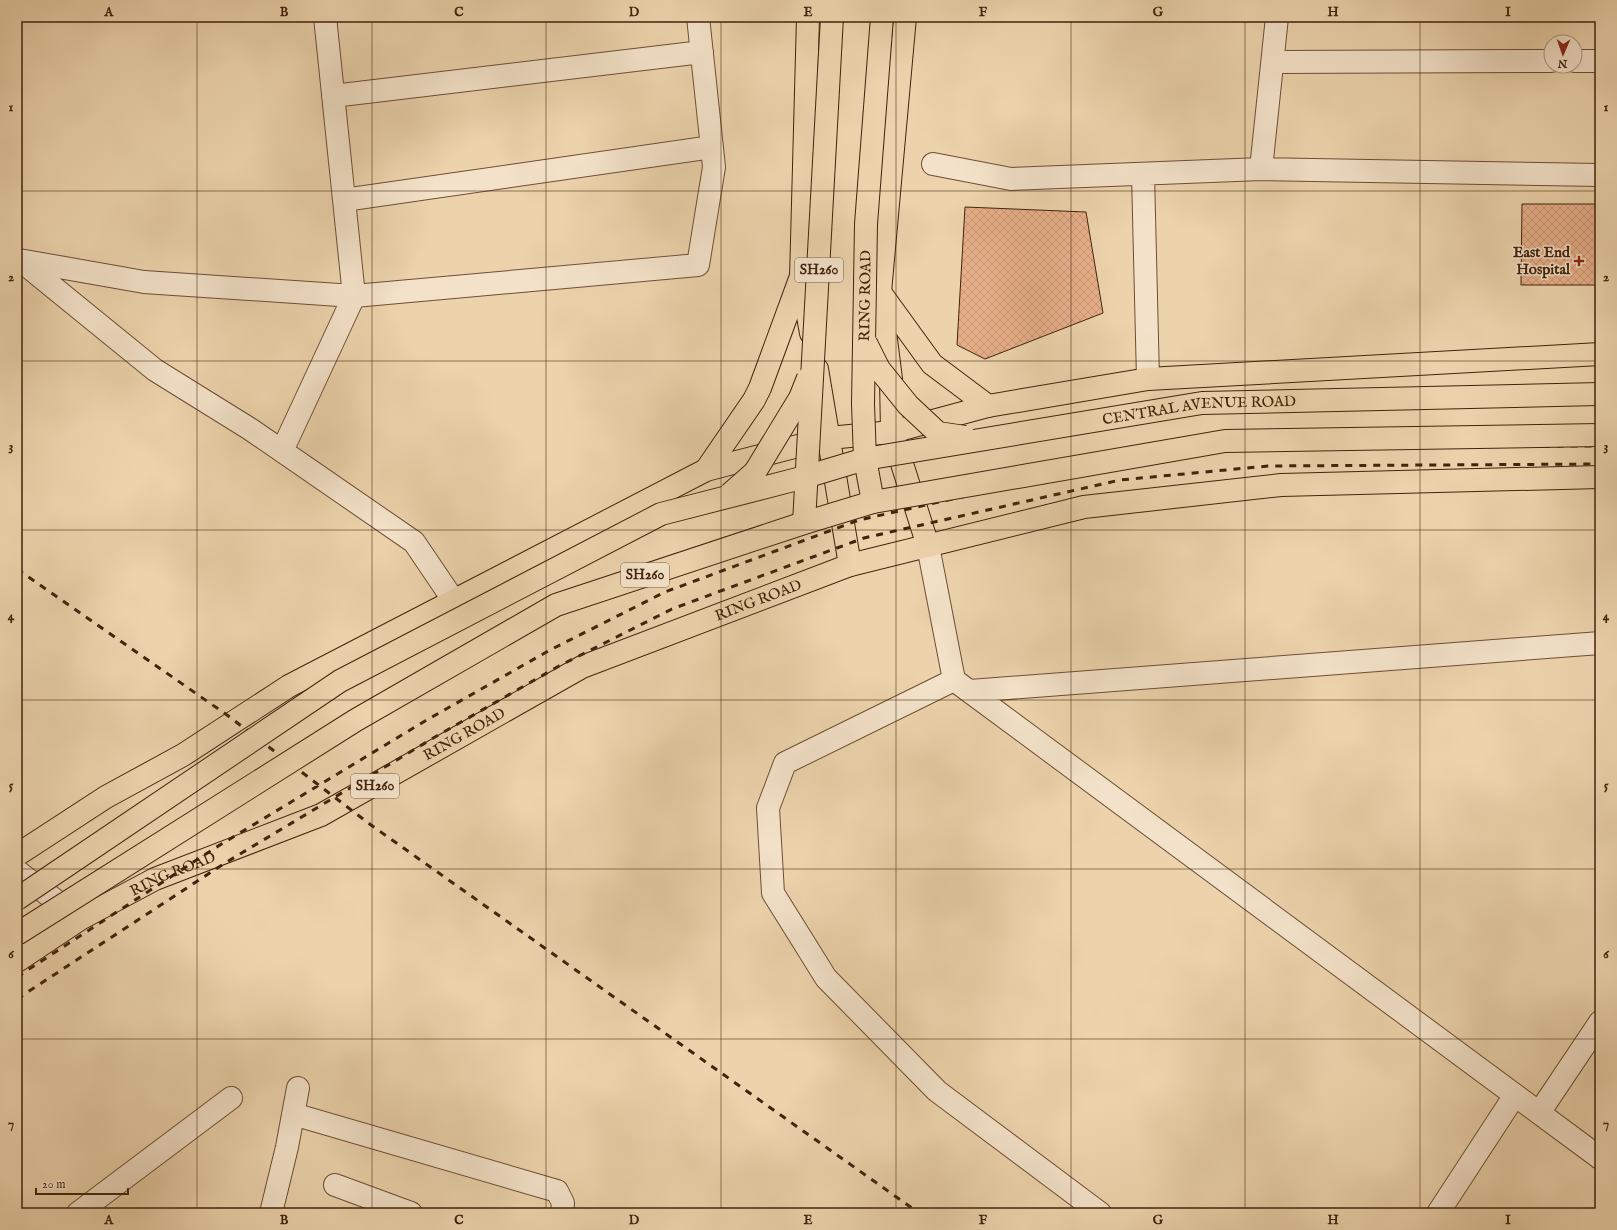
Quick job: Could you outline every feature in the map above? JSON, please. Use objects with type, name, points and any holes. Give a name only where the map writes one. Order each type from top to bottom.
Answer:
[{"type":"main road","name":"SH260","points":[[808,17],[801,278],[828,438]]},
{"type":"main road","name":"SH260","points":[[804,523],[805,477],[814,364],[832,17]]},
{"type":"main road","name":"RING ROAD","points":[[17,934],[356,720],[556,605],[804,523],[873,502],[865,459],[863,404],[866,224],[882,17]]},
{"type":"main road","name":"RING ROAD","points":[[905,17],[880,292],[891,379],[892,432],[928,546]]},
{"type":"main road","points":[[706,470],[754,400],[760,388],[801,278]]},
{"type":"main road","points":[[880,292],[932,364],[988,406]]},
{"type":"main road","points":[[864,338],[879,369],[908,405],[938,433],[983,440]]},
{"type":"main road","name":"CENTRAL AVENUE ROAD","points":[[17,855],[106,797],[183,756],[289,686],[706,470],[828,438],[892,432],[988,406],[1148,379],[1600,354]]},
{"type":"main road","points":[[728,496],[755,472],[800,398],[814,364]]},
{"type":"main road","name":"CENTRAL AVENUE ROAD","points":[[805,477],[865,459],[983,440],[1004,434],[1202,403],[1600,394]]},
{"type":"main road","points":[[873,502],[1225,441],[1600,435]]},
{"type":"main road","points":[[828,438],[850,565]]},
{"type":"main road","points":[[17,899],[340,681],[661,514],[805,477]]},
{"type":"main road","name":"RING ROAD","points":[[17,961],[80,919],[155,879],[321,815],[582,667],[850,565],[1084,507],[1281,485],[1600,477]]},
{"type":"street","points":[[282,451],[354,296],[325,17]]},
{"type":"street","points":[[18,259],[144,282],[354,296],[698,266],[714,167],[698,17]]},
{"type":"street","points":[[1262,169],[1277,17]]},
{"type":"street","points":[[333,96],[702,52]]},
{"type":"street","points":[[1273,62],[1543,61]]},
{"type":"street","points":[[1583,61],[1600,61]]},
{"type":"street","points":[[344,200],[712,147]]},
{"type":"street","points":[[933,164],[1011,179],[1262,169],[1600,175]]},
{"type":"street","points":[[1143,174],[1148,379]]},
{"type":"street","points":[[18,259],[155,370],[250,429],[414,542],[454,601]]},
{"type":"street","points":[[928,546],[962,686],[1600,1158]]},
{"type":"street","points":[[1100,1213],[937,1091],[826,978],[773,893],[768,808],[785,763],[962,686],[1600,643]]},
{"type":"street","points":[[17,871],[80,919]]},
{"type":"street","points":[[1539,1113],[1600,1022]]},
{"type":"street","points":[[271,1213],[298,1088]]},
{"type":"street","points":[[1438,1213],[1515,1095]]},
{"type":"street","points":[[78,1213],[231,1098]]},
{"type":"street","points":[[293,1114],[557,1191],[563,1203],[562,1213]]},
{"type":"street","points":[[335,1185],[411,1213]]},
{"type":"building","points":[[1522,204],[1600,204],[1600,285],[1521,285]]},
{"type":"building","points":[[965,207],[1086,212],[1103,313],[985,359],[957,345]]},
{"type":"railway","points":[[17,977],[215,848],[425,721],[550,650],[665,592],[859,520],[1117,462],[1267,447],[1600,446]]},
{"type":"railway","points":[[17,999],[225,863],[435,737],[559,666],[672,609],[864,538],[1120,480],[1268,466],[1600,464]]},
{"type":"railway","points":[[17,569],[227,715],[371,825],[919,1213]]},
{"type":"place","name":"East End Hospital","points":[[1579,261]]}]
